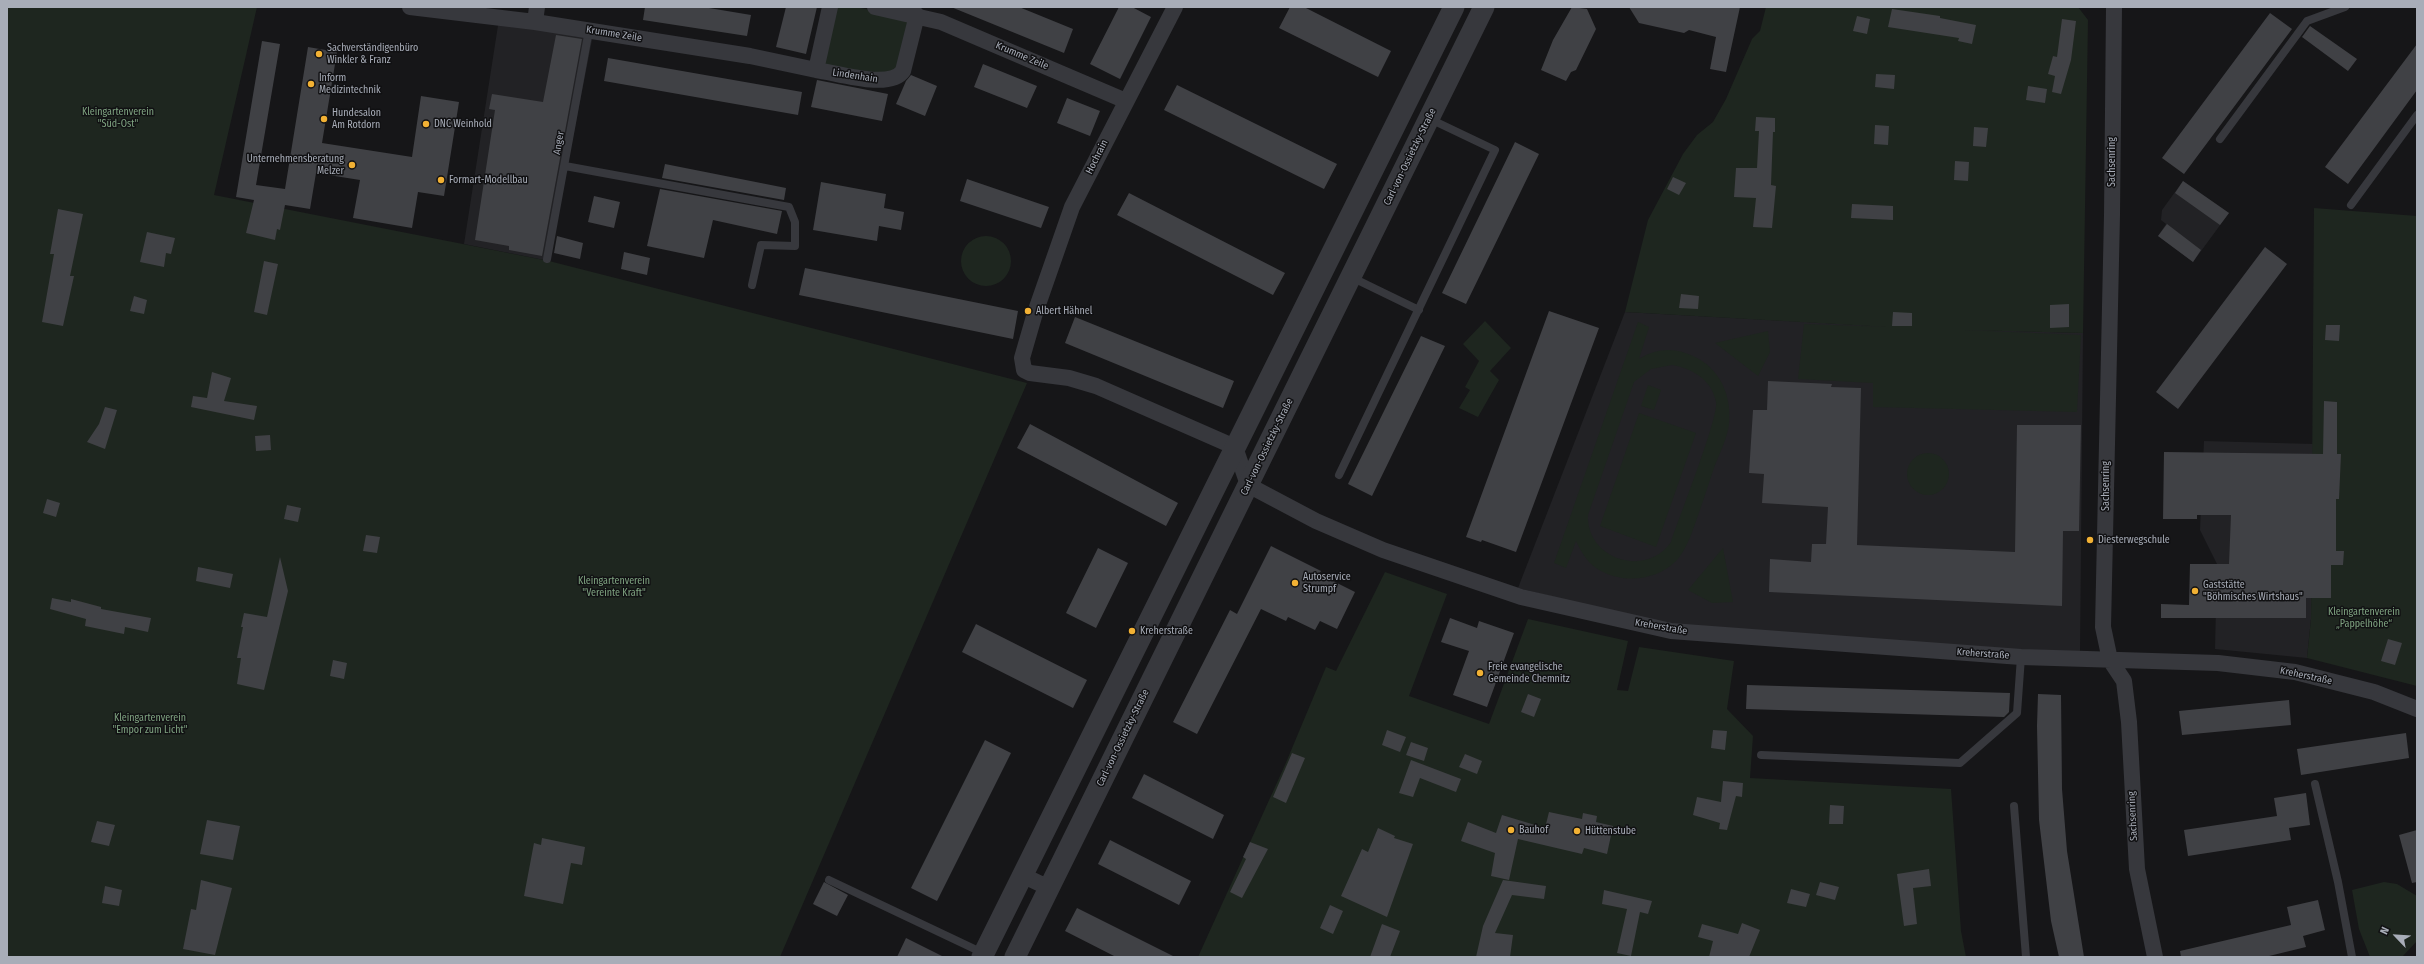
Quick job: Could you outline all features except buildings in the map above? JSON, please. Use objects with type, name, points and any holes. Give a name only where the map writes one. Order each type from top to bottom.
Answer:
[{"type":"street","name":"Krumme Zeile","points":[[410,7],[536,14],[589,30],[750,56],[816,70]]},
{"type":"street","points":[[816,70],[830,7]]},
{"type":"street","points":[[875,7],[917,15]]},
{"type":"street","name":"Hochrain","points":[[1175,7],[1072,207],[1034,313],[1022,358],[1024,370],[1038,375],[1069,378],[1096,386],[1235,447]]},
{"type":"street","points":[[983,955],[1454,7]]},
{"type":"street","name":"Carl-von-Ossietzky-Straße","points":[[1015,957],[1484,7]]},
{"type":"street","name":"Sachsenring","points":[[2114,7],[2112,215],[2103,627],[2110,660],[2124,681],[2129,722],[2137,869],[2154,957]]},
{"type":"street","name":"Krumme Zeile","points":[[917,15],[941,22],[1126,101]]},
{"type":"street","name":"Lindenhain","points":[[816,70],[882,80],[892,80],[899,76],[906,60],[917,15]]},
{"type":"street","points":[[1235,447],[1248,485]]},
{"type":"street","name":"Kreherstraße","points":[[1248,485],[1316,521],[1383,550],[1521,597],[1671,631],[2021,657],[2218,663],[2295,672],[2374,692],[2417,709]]},
{"type":"street","points":[[1022,875],[1049,888]]},
{"type":"lane","points":[[2220,139],[2306,21],[2345,7]]},
{"type":"lane","name":"Anger","points":[[547,259],[589,30]]},
{"type":"lane","points":[[2351,205],[2417,115]]},
{"type":"lane","points":[[1339,475],[1495,150],[1429,119]]},
{"type":"lane","points":[[565,166],[789,207],[795,222],[795,246],[761,245],[752,285]]},
{"type":"lane","points":[[1351,277],[1419,310]]},
{"type":"lane","points":[[1760,755],[1960,763],[2017,713],[2021,657]]},
{"type":"lane","points":[[2315,784],[2338,882],[2352,957]]},
{"type":"lane","points":[[2014,806],[2026,957]]},
{"type":"lane","points":[[829,880],[983,955]]},
{"type":"shaded area","points":[[499,19],[593,35],[549,261],[464,244]]},
{"type":"shaded area","points":[[2183,181],[2229,213],[2193,262],[2158,236],[2166,224],[2161,220],[2162,210]]},
{"type":"shaded area","points":[[1625,312],[1916,328],[2083,333],[2080,654],[1673,627],[1518,588]]},
{"type":"shaded area","points":[[2204,441],[2314,444],[2311,619],[2307,658],[2215,649],[2217,564],[2200,530]]},
{"type":"green space","name":"Kleingartenverein \"Vereinte Kraft\"","points":[[7,7],[257,7],[214,195],[549,261],[1027,383],[780,957],[7,957]]},
{"type":"green space","points":[[835,7],[855,7],[904,16],[910,19],[897,74],[824,67]]},
{"type":"green space","points":[[1766,7],[2078,7],[2088,20],[2083,333],[1963,330],[2081,335],[2077,412],[1873,407],[1873,383],[1798,379],[1804,324],[1888,327],[1625,312],[1648,220],[1683,154],[1697,135],[1713,122],[1726,99],[1752,39],[1760,31]]},
{"type":"green space","name":"Kleingartenverein „Pappelhöhe“","points":[[2314,208],[2417,216],[2417,686],[2307,658],[2311,619]]},
{"type":"green space","points":[[986,236],[996,238],[1004,243],[1009,251],[1011,261],[1009,271],[1004,279],[996,284],[986,286],[976,284],[968,279],[963,271],[961,261],[963,251],[968,243],[976,238]]},
{"type":"green space","points":[[1485,321],[1511,348],[1490,371],[1499,380],[1478,417],[1459,408],[1470,390],[1465,387],[1479,361],[1463,344]]},
{"type":"green space","points":[[1638,322],[1649,327],[1639,359],[1645,355],[1659,351],[1679,351],[1702,361],[1717,375],[1726,393],[1728,403],[1729,424],[1724,442],[1688,542],[1683,552],[1668,568],[1648,577],[1616,577],[1605,573],[1592,565],[1584,556],[1576,541],[1566,568],[1554,563]],"holes":[[[1672,365],[1687,369],[1700,376],[1706,381],[1714,394],[1716,402],[1711,427],[1671,542],[1660,553],[1648,559],[1634,561],[1620,559],[1607,553],[1597,543],[1590,531],[1588,515],[1634,382],[1651,369]]]},
{"type":"green space","points":[[1768,331],[1770,352],[1758,376],[1715,343]]},
{"type":"green space","points":[[1648,385],[1661,390],[1654,410],[1641,406]]},
{"type":"green space","points":[[1639,413],[1696,433],[1656,547],[1600,526]]},
{"type":"green space","points":[[1924,453],[1932,453],[1943,459],[1949,470],[1949,478],[1943,489],[1932,495],[1924,495],[1913,489],[1907,478],[1907,470],[1913,459]]},
{"type":"green space","points":[[1723,548],[1733,602],[1712,603],[1688,590]]},
{"type":"green space","points":[[1385,572],[1447,594],[1409,696],[1489,724],[1528,619],[1628,641],[1617,690],[1628,691],[1639,647],[1734,661],[1727,709],[1753,736],[1750,778],[1951,789],[1961,931],[1966,957],[1198,957],[1285,765],[1326,667],[1336,671]]},
{"type":"green space","points":[[2384,882],[2397,884],[2417,896],[2417,941],[2402,957],[2370,957],[2359,929],[2352,890]]},
{"type":"place","name":"Sachverständigenbüro Winkler & Franz","points":[[319,54]]},
{"type":"place","name":"Inform Medizintechnik","points":[[311,84]]},
{"type":"place","name":"Hundesalon Am Rotdorn","points":[[324,119]]},
{"type":"place","name":"DNC Weinhold","points":[[426,124]]},
{"type":"place","name":"Unternehmensberatung Melzer","points":[[352,165]]},
{"type":"place","name":"Formart-Modellbau","points":[[441,180]]},
{"type":"place","name":"Albert Hähnel","points":[[1028,311]]},
{"type":"place","name":"Diesterwegschule","points":[[2090,540]]},
{"type":"place","name":"Autoservice Strumpf","points":[[1295,583]]},
{"type":"place","name":"Gaststätte \"Böhmisches Wirtshaus\"","points":[[2195,591]]},
{"type":"place","name":"Kreherstraße","points":[[1132,631]]},
{"type":"place","name":"Freie evangelische Gemeinde Chemnitz","points":[[1480,673]]},
{"type":"place","name":"Bauhof","points":[[1511,830]]},
{"type":"place","name":"Hüttenstube","points":[[1577,831]]},
{"type":"park label","name":"Kleingartenverein \"Süd-Ost\"","points":[[118,118]]},
{"type":"park label","name":"Kleingartenverein \"Empor zum Licht\"","points":[[150,724]]}]
